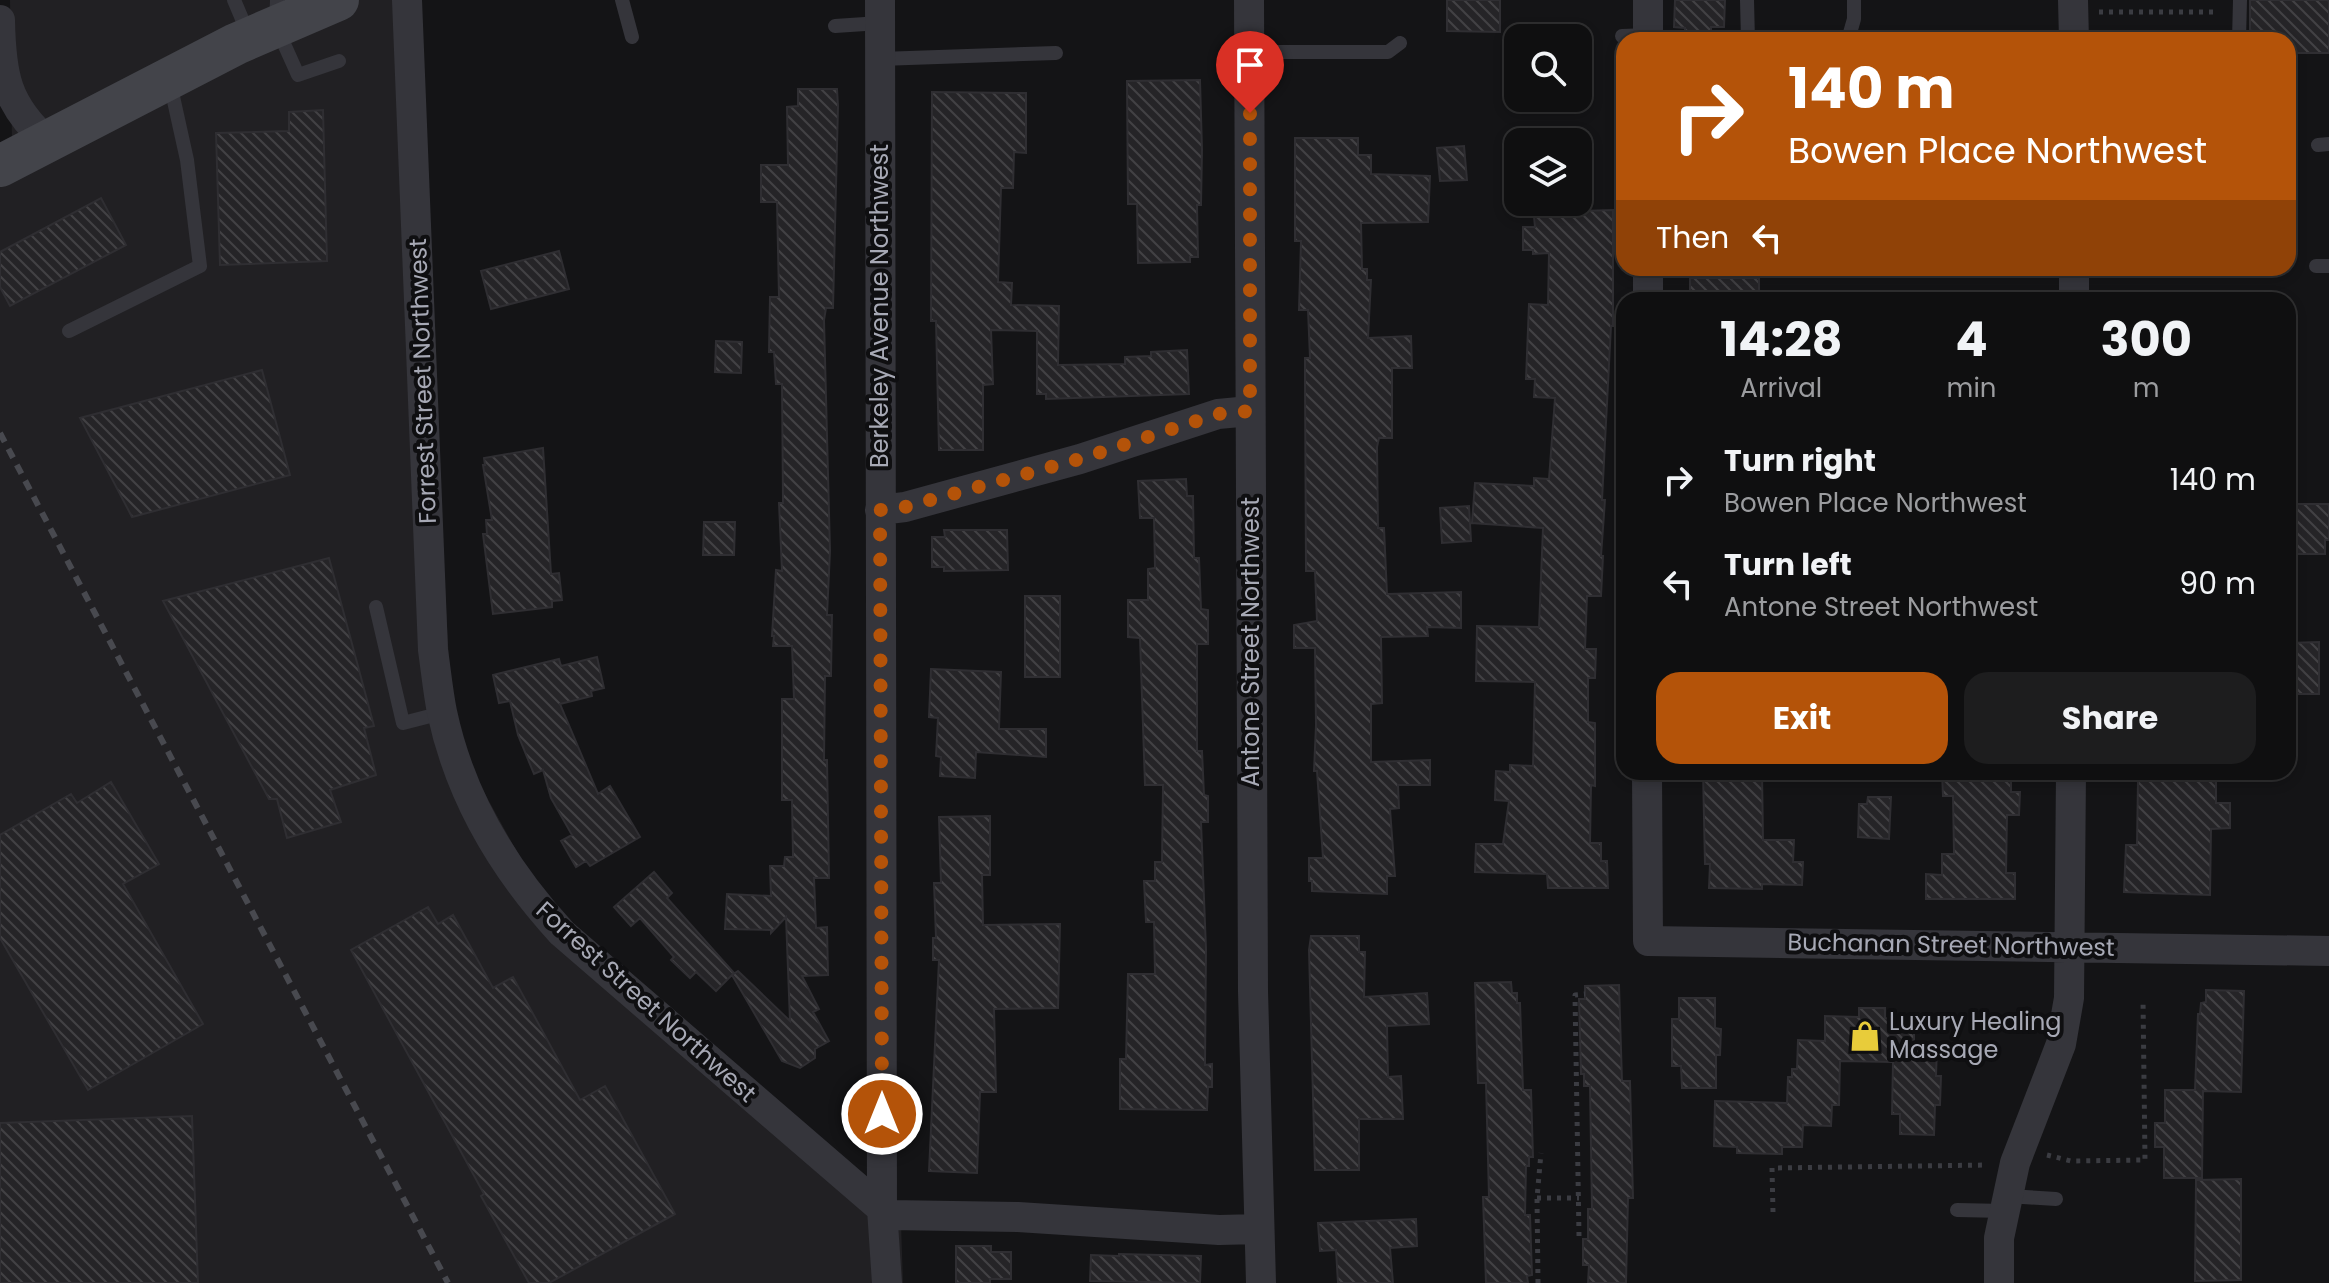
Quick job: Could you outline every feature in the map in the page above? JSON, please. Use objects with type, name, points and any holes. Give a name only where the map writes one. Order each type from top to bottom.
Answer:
[{"type":"main road","points":[[0,166],[169,78],[259,16],[338,0]]},
{"type":"street","name":"Forrest Street Northwest","points":[[407,0],[433,650],[442,713],[462,779],[481,822],[504,861],[531,899],[562,933],[882,1209]]},
{"type":"street","name":"Antone Street Northwest","points":[[1249,0],[1252,975],[1261,1283]]},
{"type":"street","points":[[1640,32],[1648,0]]},
{"type":"street","points":[[2076,32],[2084,6]]},
{"type":"street","name":"Berkeley Avenue Northwest","points":[[880,12],[882,1209],[887,1283]]},
{"type":"street","points":[[0,20],[5,82],[15,105],[29,125],[48,142]]},
{"type":"street","points":[[880,510],[905,507],[1080,459],[1218,414],[1250,411]]},
{"type":"street","name":"Buchanan Street Northwest","points":[[1647,780],[1648,941],[2329,951]]},
{"type":"street","points":[[1999,1283],[1999,1238],[2015,1163],[2061,1044],[2069,998],[2071,780]]},
{"type":"street","points":[[882,1209],[898,1216],[1018,1217],[1219,1230],[1259,1229]]},
{"type":"lane","points":[[622,0],[632,37]]},
{"type":"lane","points":[[1747,0],[1748,32]]},
{"type":"lane","points":[[1850,32],[1854,0]]},
{"type":"lane","points":[[2239,32],[2240,0]]},
{"type":"lane","points":[[835,26],[880,12]]},
{"type":"lane","points":[[259,16],[298,75],[339,61]]},
{"type":"lane","points":[[1250,52],[1388,52],[1400,43]]},
{"type":"lane","points":[[880,59],[1056,53]]},
{"type":"lane","points":[[69,331],[200,266],[187,160],[169,78]]},
{"type":"lane","points":[[376,607],[403,723],[442,713]]},
{"type":"lane","points":[[1957,1210],[2056,1199]]},
{"type":"path","points":[[2084,6],[2214,12]]},
{"type":"path","points":[[1579,1236],[1575,995],[1585,994]]},
{"type":"path","points":[[2042,1154],[2071,1161],[2145,1160],[2143,1000]]},
{"type":"path","points":[[1538,1283],[1537,1198],[1541,1153]]},
{"type":"path","points":[[1773,1212],[1772,1168],[1989,1165]]},
{"type":"path","points":[[1537,1198],[1579,1198]]},
{"type":"shaded area","points":[[10,0],[413,0],[453,736],[559,928],[901,1223],[903,1283],[0,1283],[0,153],[12,144]]},
{"type":"building","points":[[1447,0],[1500,0],[1500,32],[1447,31]]},
{"type":"building","points":[[1675,0],[1725,0],[1724,27],[1711,27],[1711,32],[1685,32],[1685,28],[1674,27]]},
{"type":"building","points":[[2250,0],[2329,0],[2329,53],[2296,53],[2296,32],[2250,32]]},
{"type":"building","points":[[1200,80],[1202,150],[1201,205],[1197,205],[1198,257],[1190,257],[1190,262],[1138,263],[1137,204],[1128,204],[1127,81]]},
{"type":"building","points":[[798,89],[837,89],[838,106],[833,308],[826,308],[824,320],[830,551],[827,615],[832,615],[831,676],[825,676],[824,760],[827,760],[829,878],[814,878],[816,928],[827,927],[828,975],[802,976],[819,1009],[813,1012],[829,1041],[815,1049],[815,1058],[800,1068],[782,1061],[732,975],[738,971],[790,1021],[786,917],[771,933],[771,930],[725,929],[727,894],[771,896],[770,866],[784,866],[785,857],[793,857],[792,800],[782,800],[782,699],[794,699],[792,646],[773,646],[772,636],[776,570],[782,571],[779,503],[783,503],[782,384],[776,384],[774,352],[769,352],[770,297],[779,297],[777,202],[761,202],[761,165],[788,165],[787,107],[798,106]]},
{"type":"building","points":[[932,92],[1026,93],[1026,153],[1014,152],[1013,188],[1001,188],[998,282],[1012,283],[1011,305],[1059,306],[1058,365],[1125,364],[1125,357],[1187,350],[1189,394],[1046,399],[1046,394],[1037,394],[1037,331],[991,330],[993,384],[983,385],[983,450],[939,450],[936,321],[931,321]]},
{"type":"building","points":[[323,110],[327,261],[220,265],[216,133],[289,131],[289,112]]},
{"type":"building","points":[[1295,138],[1358,138],[1358,155],[1371,155],[1371,174],[1430,176],[1428,222],[1361,223],[1362,269],[1367,269],[1367,280],[1371,280],[1368,338],[1411,336],[1412,368],[1392,368],[1392,438],[1379,438],[1377,447],[1378,528],[1384,528],[1387,594],[1461,592],[1461,628],[1427,627],[1428,636],[1381,637],[1382,703],[1371,704],[1371,762],[1430,760],[1430,785],[1398,785],[1399,808],[1390,809],[1395,876],[1387,876],[1387,894],[1312,891],[1312,881],[1309,881],[1309,858],[1323,858],[1317,771],[1314,771],[1315,648],[1294,648],[1294,625],[1317,621],[1315,571],[1306,571],[1305,358],[1310,358],[1308,310],[1299,310],[1301,241],[1295,241]]},
{"type":"building","points":[[1464,146],[1467,180],[1440,181],[1437,148]]},
{"type":"building","points":[[101,198],[126,245],[10,306],[0,287],[0,252]]},
{"type":"building","points":[[1613,210],[1613,326],[1602,500],[1605,500],[1601,596],[1587,596],[1585,649],[1596,649],[1595,678],[1588,678],[1588,722],[1595,723],[1595,786],[1591,785],[1590,843],[1601,843],[1601,861],[1607,861],[1608,888],[1548,888],[1547,874],[1475,872],[1476,844],[1503,844],[1509,801],[1495,800],[1496,771],[1510,772],[1510,765],[1533,766],[1535,682],[1476,681],[1477,626],[1539,627],[1543,528],[1472,523],[1475,483],[1534,486],[1534,478],[1549,479],[1555,398],[1534,397],[1535,379],[1526,379],[1529,304],[1548,305],[1549,253],[1533,254],[1533,250],[1523,250],[1523,227],[1535,227],[1534,217],[1592,216],[1592,211]]},
{"type":"building","points":[[559,251],[569,289],[491,309],[481,271]]},
{"type":"building","points":[[1690,278],[1759,278],[1759,292],[1690,292]]},
{"type":"building","points":[[716,341],[742,342],[741,373],[715,372]]},
{"type":"building","points":[[262,370],[290,475],[132,517],[80,418]]},
{"type":"building","points":[[543,448],[551,574],[559,573],[562,600],[552,601],[552,607],[493,614],[483,534],[487,534],[486,520],[492,520],[484,458]]},
{"type":"building","points":[[1186,479],[1187,496],[1193,496],[1194,558],[1199,558],[1201,609],[1208,610],[1208,644],[1197,644],[1197,751],[1202,751],[1204,795],[1208,796],[1208,822],[1201,822],[1206,949],[1205,1065],[1212,1064],[1212,1087],[1208,1087],[1207,1110],[1120,1109],[1120,1059],[1126,1059],[1128,974],[1155,974],[1154,922],[1146,922],[1144,881],[1155,881],[1155,862],[1162,862],[1163,785],[1145,785],[1140,638],[1128,637],[1128,600],[1148,600],[1148,569],[1155,568],[1154,518],[1140,518],[1138,481]]},
{"type":"building","points":[[2296,504],[2329,504],[2329,540],[2325,540],[2325,554],[2296,554]]},
{"type":"building","points":[[1469,506],[1471,541],[1442,543],[1440,508]]},
{"type":"building","points":[[704,522],[735,522],[734,555],[703,555]]},
{"type":"building","points":[[944,530],[1007,530],[1008,570],[944,571],[944,567],[932,567],[932,537],[945,537]]},
{"type":"building","points":[[329,558],[374,726],[364,728],[376,775],[330,790],[341,822],[287,838],[277,799],[269,799],[163,601]]},
{"type":"building","points":[[1025,596],[1060,596],[1060,677],[1025,677]]},
{"type":"building","points":[[2319,642],[2319,694],[2296,694],[2296,643]]},
{"type":"building","points":[[597,657],[604,688],[591,691],[592,696],[560,704],[598,794],[610,786],[640,837],[590,866],[586,861],[576,867],[561,841],[572,835],[551,798],[543,770],[534,774],[518,735],[510,701],[499,703],[493,675],[559,659],[561,666]]},
{"type":"building","points":[[931,669],[1001,672],[999,729],[1046,729],[1046,757],[976,752],[975,778],[940,776],[941,757],[936,756],[938,718],[929,717]]},
{"type":"building","points":[[1703,780],[1762,780],[1763,840],[1794,840],[1793,862],[1803,862],[1802,885],[1762,884],[1762,889],[1709,888],[1710,864],[1705,864]]},
{"type":"building","points":[[1942,780],[2011,780],[2011,792],[2020,792],[2019,815],[2007,815],[2006,873],[2015,873],[2015,899],[1926,899],[1926,874],[1942,875],[1942,854],[1954,854],[1953,796],[1943,796]]},
{"type":"building","points":[[2138,780],[2216,781],[2216,803],[2230,803],[2230,828],[2211,829],[2210,895],[2124,892],[2126,845],[2137,845]]},
{"type":"building","points":[[111,782],[159,864],[123,884],[203,1024],[88,1090],[0,938],[0,835],[71,794],[77,803]]},
{"type":"building","points":[[1868,797],[1891,797],[1889,839],[1858,837],[1859,804],[1867,804]]},
{"type":"building","points":[[990,816],[990,875],[982,875],[983,925],[1060,924],[1058,1008],[994,1009],[996,1092],[980,1092],[977,1173],[929,1171],[939,960],[933,960],[933,938],[936,938],[934,883],[941,883],[939,817]]},
{"type":"building","points":[[654,872],[672,893],[667,898],[734,973],[716,991],[696,972],[690,978],[671,960],[674,957],[640,918],[631,926],[614,907]]},
{"type":"building","points":[[428,907],[438,924],[453,915],[493,988],[513,977],[580,1100],[605,1086],[675,1214],[549,1283],[529,1283],[351,950]]},
{"type":"building","points":[[1311,936],[1359,936],[1359,952],[1365,952],[1364,997],[1427,993],[1429,1024],[1387,1026],[1388,1077],[1401,1076],[1403,1119],[1359,1119],[1359,1170],[1315,1170]]},
{"type":"building","points":[[1511,982],[1512,993],[1517,993],[1517,1003],[1520,1003],[1523,1090],[1531,1090],[1533,1157],[1529,1157],[1529,1166],[1526,1166],[1525,1215],[1530,1215],[1532,1275],[1527,1276],[1528,1283],[1486,1283],[1483,1197],[1489,1197],[1486,1083],[1478,1083],[1475,983]]},
{"type":"building","points":[[1619,985],[1622,1081],[1630,1081],[1633,1198],[1628,1198],[1626,1283],[1588,1283],[1589,1265],[1583,1265],[1583,1239],[1588,1239],[1588,1209],[1592,1209],[1590,1086],[1584,1086],[1584,1074],[1581,1074],[1579,999],[1585,999],[1585,986]]},
{"type":"building","points":[[2206,990],[2244,991],[2241,1092],[2203,1091],[2202,1178],[2164,1178],[2164,1147],[2155,1147],[2155,1123],[2165,1123],[2165,1090],[2195,1090],[2198,1014],[2201,1003],[2206,1002]]},
{"type":"building","points":[[1679,998],[1715,998],[1715,1028],[1721,1029],[1720,1055],[1716,1055],[1716,1088],[1682,1088],[1681,1066],[1672,1066],[1672,1019],[1679,1019]]},
{"type":"building","points":[[1859,1008],[1885,1008],[1885,1018],[1914,1019],[1914,1047],[1937,1047],[1936,1076],[1941,1076],[1940,1105],[1935,1105],[1934,1135],[1900,1134],[1900,1114],[1892,1114],[1893,1062],[1840,1061],[1839,1105],[1832,1105],[1831,1126],[1803,1125],[1802,1147],[1782,1147],[1782,1154],[1737,1153],[1737,1147],[1714,1146],[1715,1101],[1787,1103],[1788,1077],[1792,1077],[1792,1069],[1797,1069],[1798,1040],[1825,1041],[1825,1016],[1859,1017]]},
{"type":"building","points":[[192,1116],[198,1283],[0,1283],[0,1123]]},
{"type":"building","points":[[2241,1179],[2241,1280],[2195,1281],[2196,1180]]},
{"type":"building","points":[[1416,1219],[1417,1246],[1390,1248],[1393,1283],[1338,1283],[1336,1250],[1320,1251],[1318,1223]]},
{"type":"building","points":[[956,1246],[991,1246],[991,1252],[1011,1252],[1011,1279],[990,1279],[990,1283],[956,1283]]},
{"type":"building","points":[[1091,1255],[1201,1256],[1200,1283],[1090,1281]]},
{"type":"railway","points":[[0,433],[448,1283]]},
{"type":"place","name":"Luxury Healing Massage","points":[[1865,1036]]},
{"type":"route","points":[[882,1114],[880,510],[905,507],[1080,459],[1218,414],[1250,411],[1250,113]]}]
